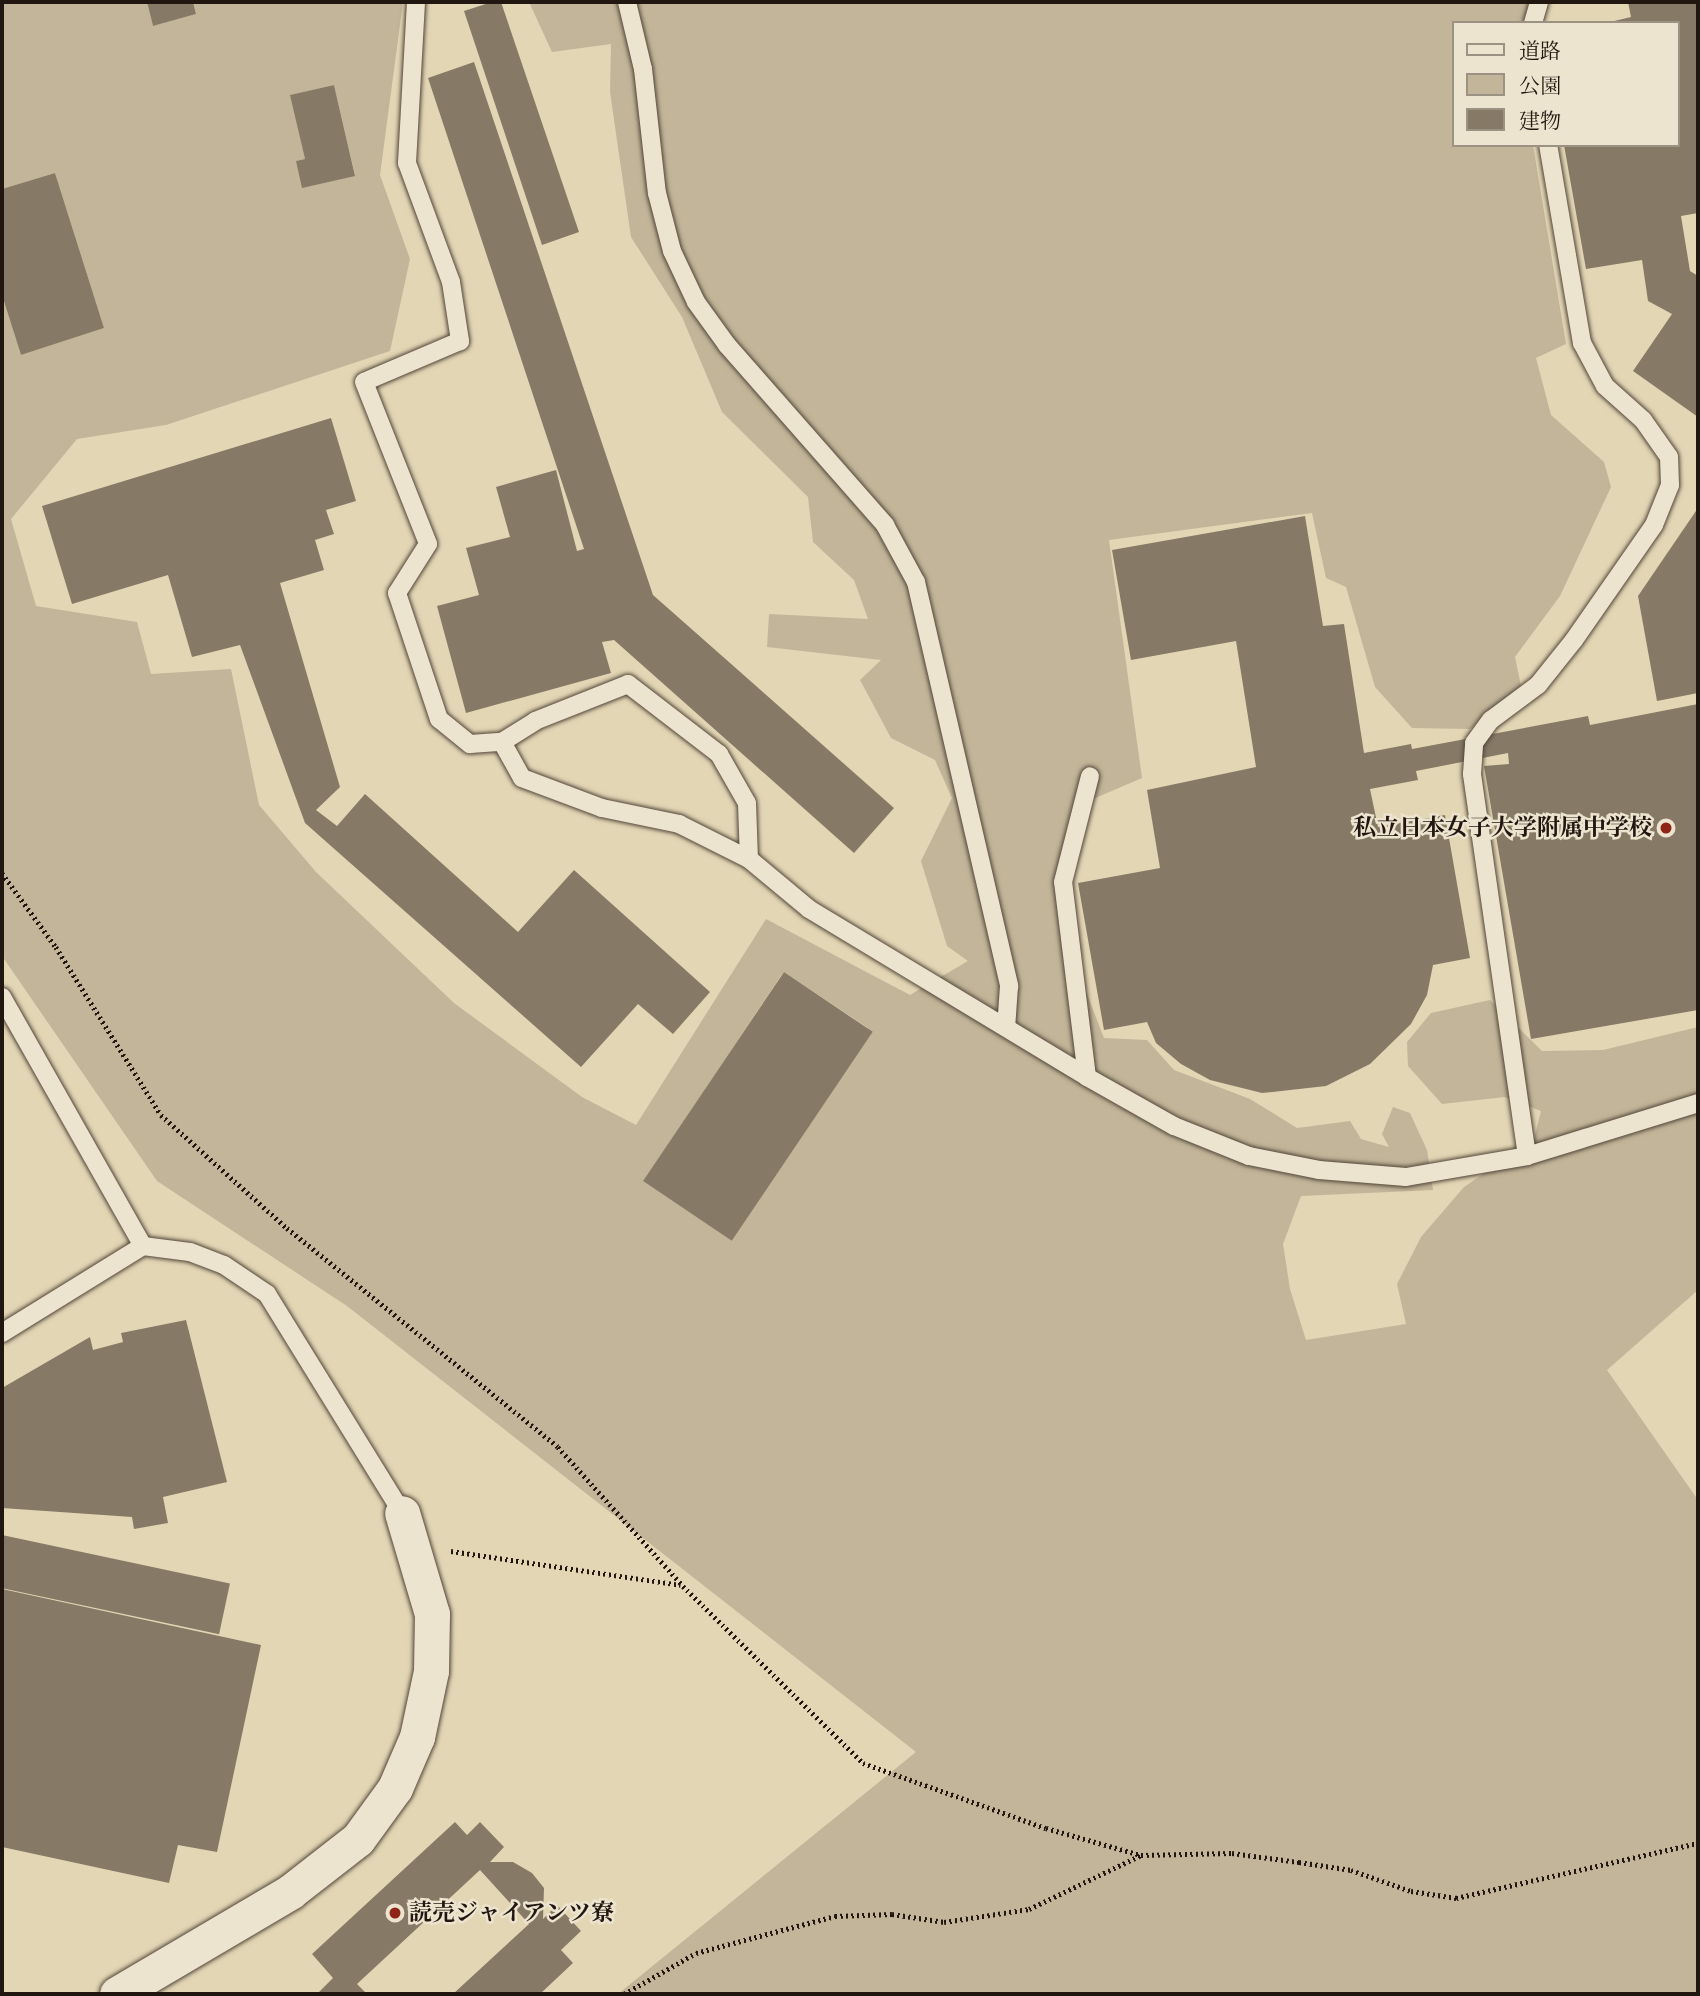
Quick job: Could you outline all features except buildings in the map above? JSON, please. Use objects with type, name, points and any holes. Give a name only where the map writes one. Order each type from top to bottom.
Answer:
[{"type":"street","points":[[117,1994],[290,1892],[358,1839],[396,1788],[417,1737],[431,1671],[432,1614],[407,1530]]},
{"type":"lane","points":[[416,2],[407,163],[451,282],[460,341],[364,382],[428,544],[397,593],[439,719],[470,744],[502,742],[535,721],[628,684],[719,754],[747,803],[749,859]]},
{"type":"lane","points":[[627,2],[643,69],[657,193],[672,251],[696,302],[727,345],[885,525],[916,582],[1009,986],[1006,1025]]},
{"type":"lane","points":[[1534,21],[1539,2]]},
{"type":"lane","points":[[1527,1156],[1472,774],[1474,743],[1491,720],[1538,685],[1574,640],[1654,525],[1670,485],[1669,457],[1643,420],[1605,386],[1582,343],[1548,147]]},
{"type":"lane","points":[[502,742],[522,778],[602,808],[679,824],[749,859],[809,909],[1006,1025],[1087,1077],[1186,1131],[1249,1156],[1319,1170],[1406,1177],[1527,1156],[1698,1103]]},
{"type":"lane","points":[[1087,1077],[1063,882],[1090,776]]},
{"type":"lane","points":[[2,997],[143,1246]]},
{"type":"lane","points":[[2,1333],[143,1246],[201,1256],[224,1265],[267,1294],[407,1530]]},
{"type":"path","points":[[2,873],[56,947],[161,1115],[287,1228],[558,1447],[683,1586],[863,1763],[1046,1828],[1141,1854],[1232,1853],[1299,1862],[1351,1870],[1411,1891],[1456,1898],[1698,1843]]},
{"type":"path","points":[[407,1530],[683,1586]]},
{"type":"path","points":[[624,1994],[696,1953],[835,1916],[892,1914],[944,1922],[1029,1909],[1141,1854]]},
{"type":"green space","points":[[2,2],[147,2],[153,26],[196,14],[193,2],[403,2],[380,175],[410,259],[390,351],[166,425],[77,439],[11,519],[36,606],[137,622],[151,674],[231,669],[259,805],[316,872],[454,1003],[582,1097],[636,1125],[766,919],[910,995],[968,961],[947,946],[921,861],[952,798],[935,760],[891,738],[860,680],[881,660],[767,647],[769,614],[868,619],[854,580],[813,542],[808,497],[722,412],[682,317],[631,237],[610,92],[611,44],[552,52],[529,2],[1532,2],[1529,21],[1452,21],[1452,147],[1533,147],[1566,344],[1536,358],[1551,415],[1604,462],[1611,487],[1560,596],[1515,657],[1521,686],[1470,729],[1412,728],[1375,687],[1346,587],[1326,578],[1312,513],[1109,540],[1142,778],[1093,799],[1070,890],[1080,976],[1104,1038],[1147,1040],[1174,1070],[1250,1099],[1297,1128],[1350,1121],[1361,1139],[1389,1147],[1382,1134],[1393,1107],[1410,1113],[1427,1150],[1433,1190],[1301,1196],[1283,1244],[1290,1289],[1306,1340],[1406,1324],[1397,1284],[1421,1237],[1464,1187],[1534,1139],[1541,1111],[1505,1097],[1442,1104],[1408,1066],[1407,1042],[1431,1013],[1490,1000],[1542,1051],[1603,1050],[1698,1027],[1698,1290],[1607,1370],[1698,1500],[1698,1994],[618,1994],[916,1752],[347,1306],[157,1181],[2,956],[2,295],[21,355],[104,328],[55,173],[2,189]],"holes":[[[334,85],[355,175],[296,161],[305,159],[291,95]],[[784,972],[868,1028],[644,1181]]]},
{"type":"place","name":"私立日本女子大学附属中学校","points":[[1666,828]]},
{"type":"place","name":"読売ジャイアンツ寮","points":[[395,1913]]}]
